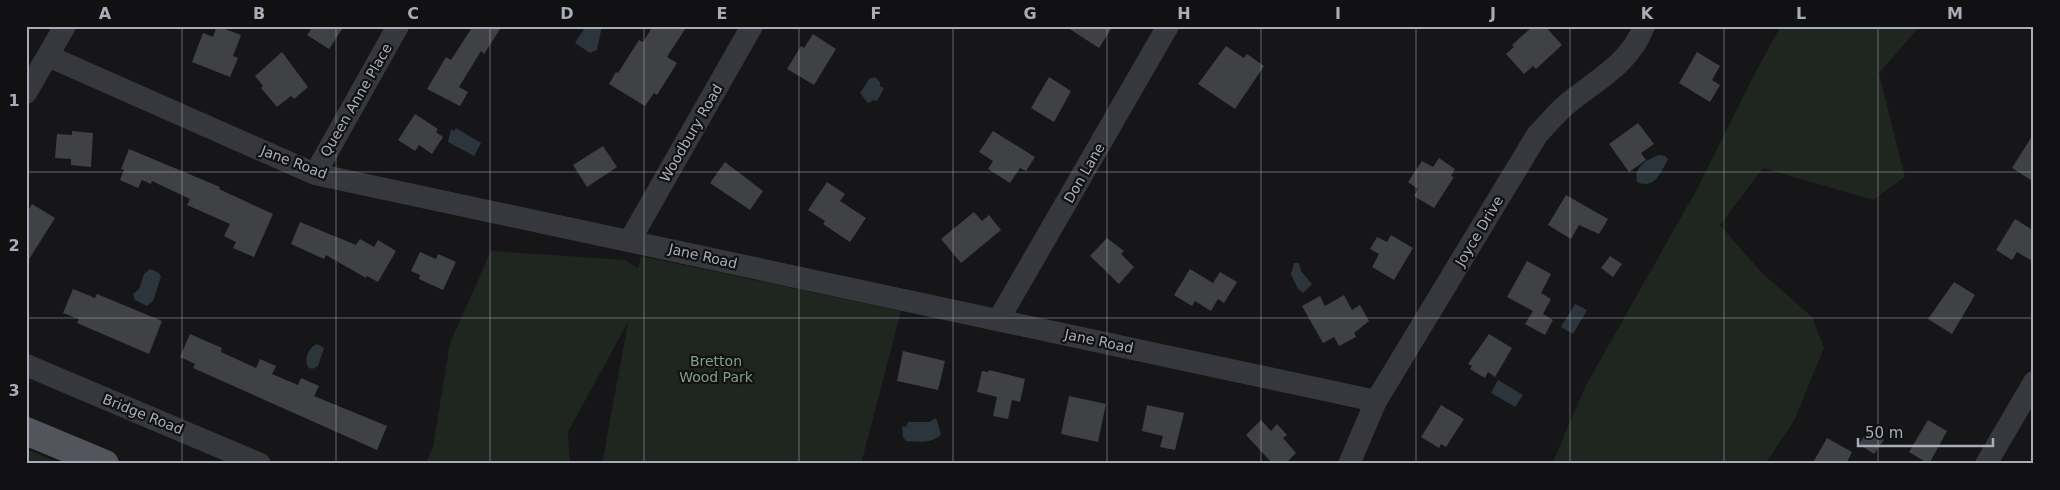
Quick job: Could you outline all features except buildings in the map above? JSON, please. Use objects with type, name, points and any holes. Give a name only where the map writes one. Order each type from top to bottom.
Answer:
[{"type":"main road","points":[[26,430],[105,464]]},
{"type":"street","points":[[26,93],[65,26]]},
{"type":"street","name":"Queen Anne Place","points":[[314,174],[398,26]]},
{"type":"street","name":"Woodbury Road","points":[[630,240],[752,26]]},
{"type":"street","name":"Don Lane","points":[[999,319],[1168,26]]},
{"type":"street","name":"Joyce Drive","points":[[1349,464],[1376,401],[1537,135],[1566,105],[1621,64],[1641,36],[1644,26]]},
{"type":"street","name":"Jane Road","points":[[48,56],[314,174],[630,240],[1376,401]]},
{"type":"street","name":"Bridge Road","points":[[26,365],[260,464]]},
{"type":"street","points":[[1986,464],[2034,382]]},
{"type":"green space","points":[[1781,26],[1920,26],[1879,73],[1905,177],[1873,200],[1763,168],[1720,225],[1762,273],[1812,317],[1824,348],[1794,421],[1765,464],[1552,464],[1586,385],[1696,191],[1755,73]]},
{"type":"green space","name":"Bretton Wood Park","points":[[491,251],[625,260],[638,268],[641,256],[901,311],[861,464],[602,464],[628,322],[568,432],[570,464],[425,464],[433,447],[450,343]]},
{"type":"green space","points":[[26,449],[62,464],[26,464]]},
{"type":"shaded area","points":[[586,26],[602,26],[597,50],[590,53],[575,43]]},
{"type":"shaded area","points":[[875,77],[880,82],[880,86],[884,88],[877,101],[874,100],[868,103],[860,93],[869,79]]},
{"type":"shaded area","points":[[456,128],[481,143],[474,156],[448,142],[451,129],[454,131]]},
{"type":"shaded area","points":[[1659,155],[1665,156],[1668,159],[1657,178],[1648,184],[1637,182],[1636,177],[1639,168],[1650,159]]},
{"type":"shaded area","points":[[1294,263],[1299,263],[1301,271],[1312,284],[1303,293],[1298,289],[1291,274]]},
{"type":"shaded area","points":[[150,269],[159,273],[161,277],[153,301],[147,306],[135,300],[133,294],[139,289],[144,274]]},
{"type":"shaded area","points":[[1575,304],[1587,310],[1573,334],[1561,327]]},
{"type":"shaded area","points":[[317,344],[324,348],[318,366],[312,369],[308,367],[307,357],[311,348]]},
{"type":"shaded area","points":[[1498,380],[1523,395],[1515,407],[1491,393]]},
{"type":"shaded area","points":[[936,418],[941,434],[938,437],[920,442],[906,441],[903,437],[902,426],[906,427],[908,422],[929,422]]}]
